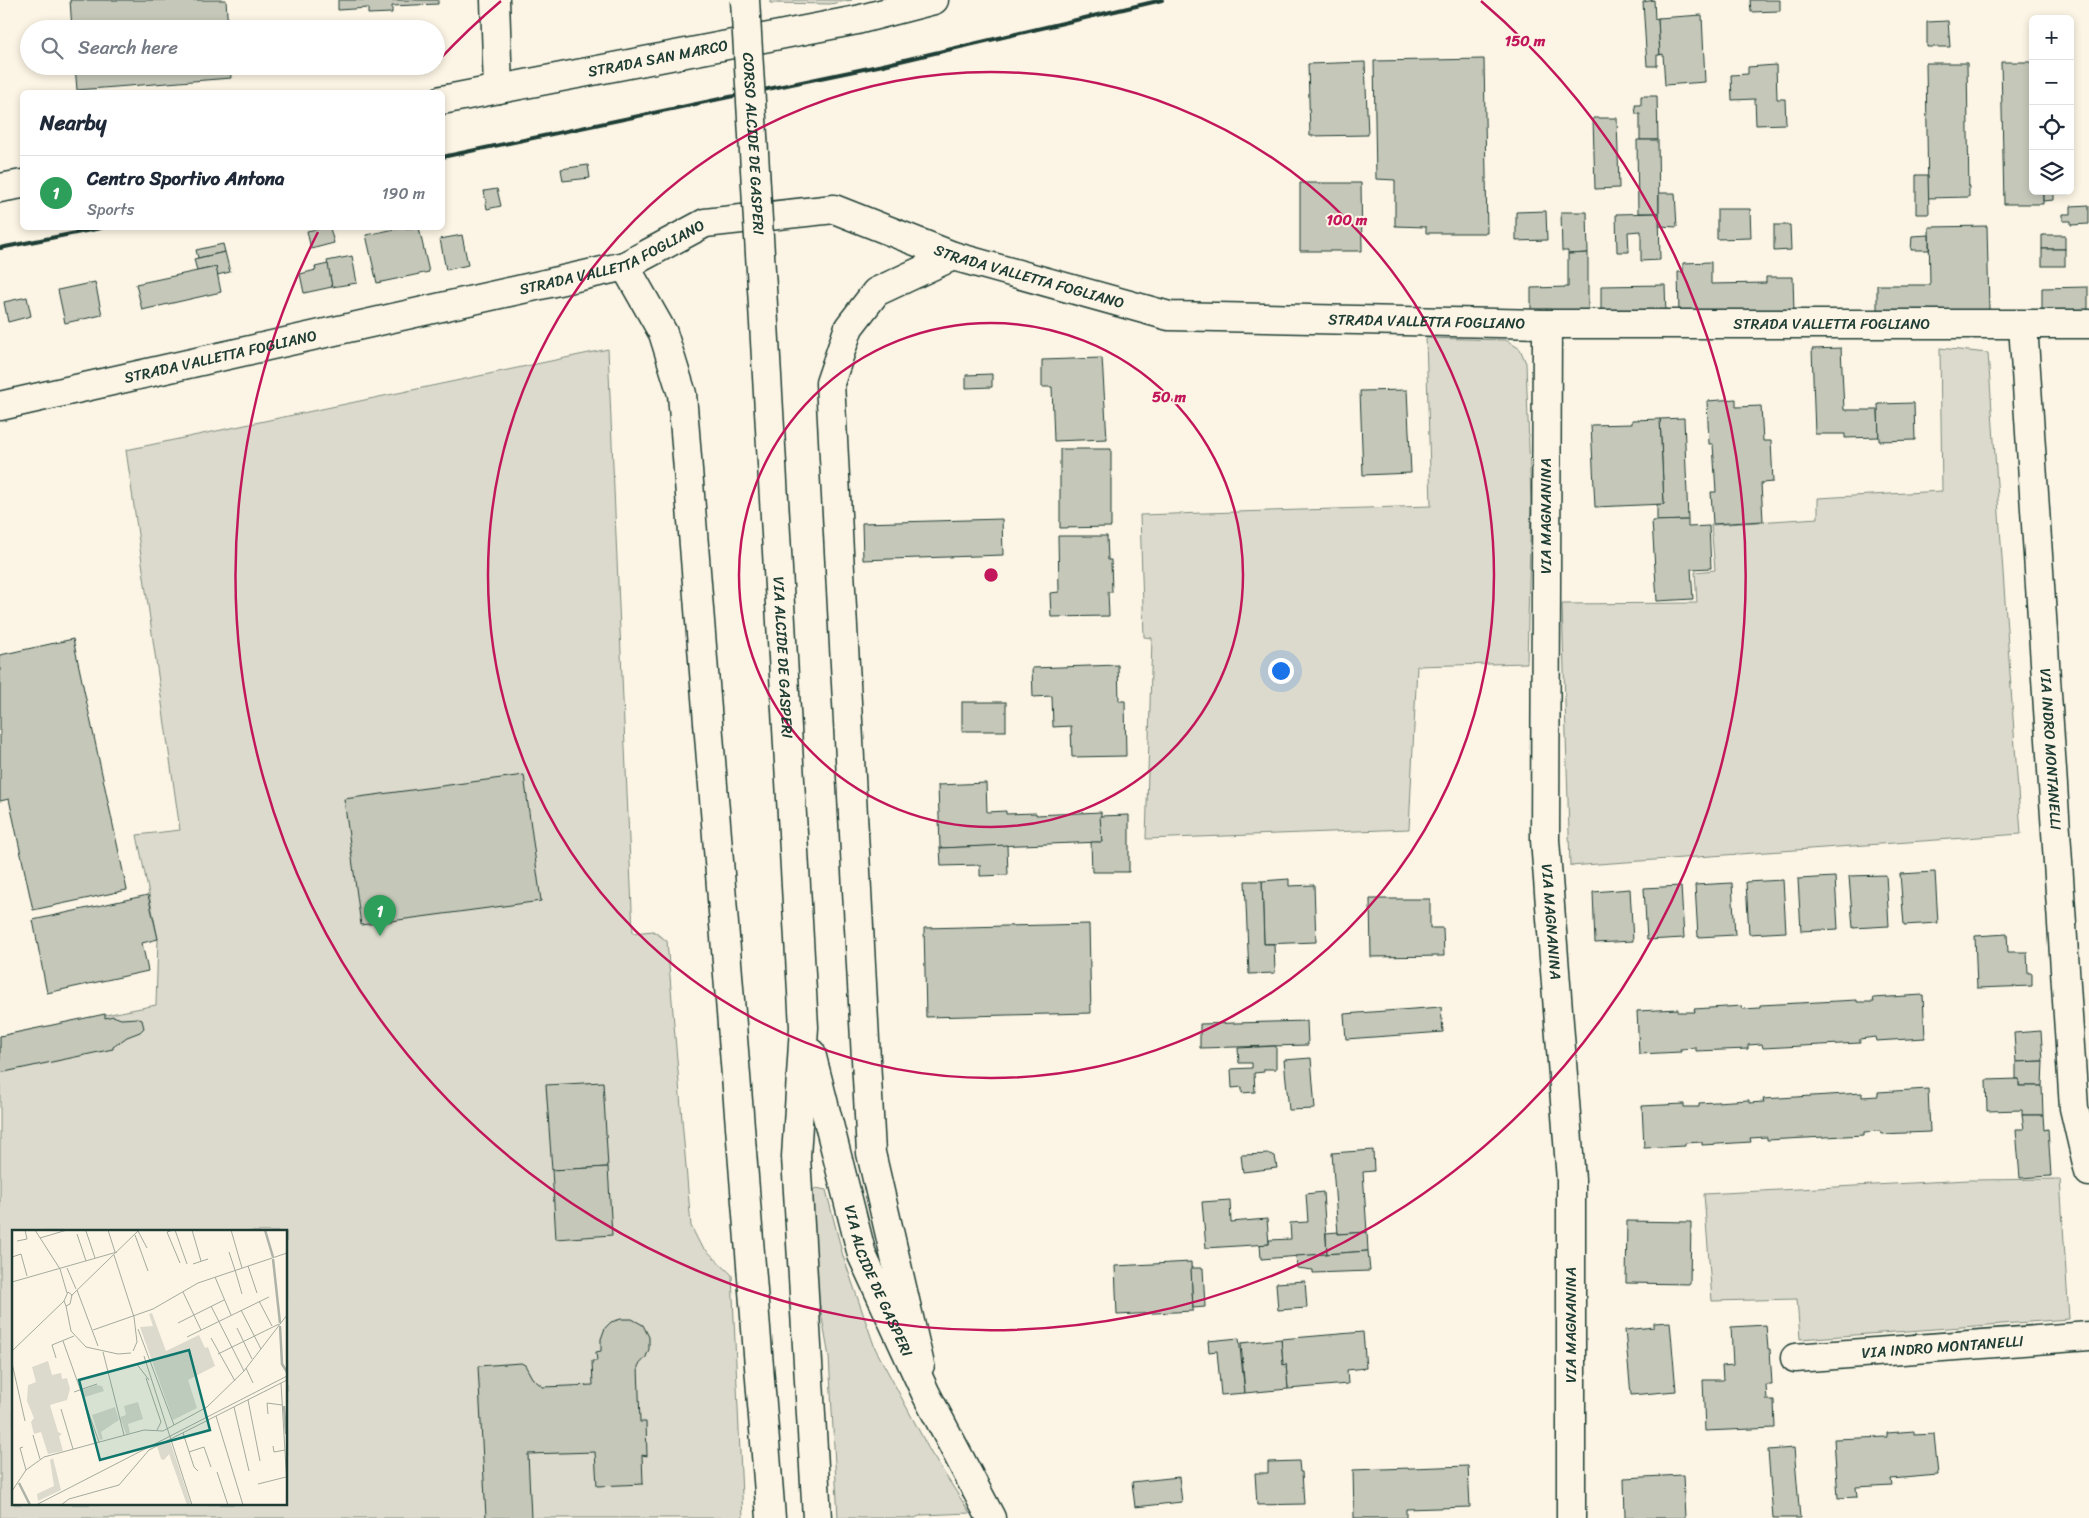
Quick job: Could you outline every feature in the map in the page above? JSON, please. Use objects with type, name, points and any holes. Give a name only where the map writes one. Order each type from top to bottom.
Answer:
[{"type":"street","points":[[495,0],[498,89]]},
{"type":"street","name":"CORSO ALCIDE DE GASPERI","points":[[745,0],[762,288]]},
{"type":"street","name":"STRADA SAN MARCO","points":[[445,99],[857,20],[934,0]]},
{"type":"street","points":[[0,188],[20,184]]},
{"type":"street","name":"STRADA VALLETTA FOGLIANO","points":[[0,406],[625,266],[706,223],[834,209],[953,256],[1169,316],[1547,324],[2089,324]]},
{"type":"street","points":[[926,1394],[871,1154],[830,383],[849,327],[876,292],[953,256]]},
{"type":"street","points":[[625,266],[663,333],[682,394],[771,1518]]},
{"type":"street","name":"VIA ALCIDE DE GASPERI","points":[[762,288],[804,1027],[796,1157],[817,1518]]},
{"type":"street","name":"VIA MAGNANINA","points":[[1547,324],[1545,840],[1571,1180],[1571,1518]]},
{"type":"street","name":"VIA INDRO MONTANELLI","points":[[2023,325],[2074,1108],[2089,1172]]},
{"type":"street","name":"VIA ALCIDE DE GASPERI","points":[[804,1027],[862,1255],[926,1394],[991,1518]]},
{"type":"street","name":"VIA INDRO MONTANELLI","points":[[1795,1358],[2089,1336]]},
{"type":"shaded area","points":[[770,0],[852,0],[830,4],[770,3]]},
{"type":"shaded area","points":[[1426,338],[1506,340],[1520,349],[1526,363],[1531,501],[1527,663],[1417,666],[1409,829],[1146,839],[1152,638],[1144,637],[1140,515],[1431,506]]},
{"type":"shaded area","points":[[1940,348],[1988,353],[2021,834],[1570,866],[1562,604],[1697,603],[1695,572],[1715,570],[1711,525],[1818,518],[1818,498],[1942,491]]},
{"type":"shaded area","points":[[608,349],[633,933],[653,931],[667,941],[691,1226],[700,1244],[732,1275],[743,1518],[0,1518],[0,1036],[156,1005],[158,939],[137,835],[180,830],[126,450]]},
{"type":"shaded area","points":[[2060,1179],[2069,1319],[1800,1339],[1797,1299],[1712,1301],[1704,1194],[1968,1180]]},
{"type":"shaded area","points":[[816,1188],[826,1190],[843,1256],[875,1348],[931,1453],[970,1513],[922,1515],[915,1518],[838,1518],[829,1357],[815,1279],[810,1192]]},
{"type":"building","points":[[70,0],[226,0],[227,20],[71,20]]},
{"type":"building","points":[[338,0],[438,0],[438,4],[392,6],[392,13],[368,14],[368,8],[338,10]]},
{"type":"building","points":[[1654,0],[1655,19],[1658,18],[1660,55],[1657,55],[1657,66],[1647,66],[1643,2]]},
{"type":"building","points":[[1750,0],[1780,0],[1780,11],[1751,12]]},
{"type":"building","points":[[1702,15],[1705,82],[1665,85],[1663,54],[1660,55],[1658,18]]},
{"type":"building","points":[[1948,21],[1950,47],[1927,47],[1927,22]]},
{"type":"building","points":[[1484,59],[1487,233],[1426,233],[1426,227],[1395,226],[1395,180],[1376,179],[1374,61]]},
{"type":"building","points":[[1365,62],[1368,135],[1310,136],[1308,64]]},
{"type":"building","points":[[2001,62],[2029,62],[2029,195],[2043,195],[2043,204],[2004,204]]},
{"type":"building","points":[[1926,63],[1967,63],[1969,197],[1928,198]]},
{"type":"building","points":[[1776,65],[1777,99],[1785,99],[1786,124],[1756,125],[1755,99],[1732,100],[1731,75],[1748,74],[1748,67]]},
{"type":"building","points":[[76,75],[231,75],[231,78],[77,90]]},
{"type":"building","points":[[1641,96],[1657,96],[1658,140],[1640,140],[1640,114],[1636,114],[1635,105],[1641,105]]},
{"type":"building","points":[[1593,118],[1617,118],[1619,188],[1595,189]]},
{"type":"building","points":[[1637,140],[1658,140],[1659,213],[1638,213]]},
{"type":"building","points":[[588,165],[590,178],[563,181],[561,169]]},
{"type":"building","points":[[1916,175],[1928,175],[1929,214],[1916,214]]},
{"type":"building","points":[[1300,183],[1361,183],[1362,251],[1300,251]]},
{"type":"building","points":[[497,189],[501,206],[487,209],[484,191]]},
{"type":"building","points":[[1659,193],[1675,193],[1677,227],[1659,226]]},
{"type":"building","points":[[2043,195],[2054,195],[2054,200],[2043,201]]},
{"type":"building","points":[[2089,205],[2089,224],[2071,225],[2071,221],[2063,221],[2063,214],[2071,214],[2071,206]]},
{"type":"building","points":[[1717,209],[1750,209],[1751,238],[1717,239]]},
{"type":"building","points":[[1546,211],[1547,240],[1516,241],[1516,212]]},
{"type":"building","points":[[1561,212],[1587,212],[1588,253],[1568,254],[1568,251],[1562,251]]},
{"type":"building","points":[[1659,213],[1660,260],[1641,261],[1641,231],[1628,232],[1629,252],[1617,252],[1616,214]]},
{"type":"building","points":[[1774,225],[1790,225],[1791,250],[1774,251]]},
{"type":"building","points":[[1987,226],[1989,310],[1877,313],[1877,285],[1930,285],[1929,227]]},
{"type":"building","points":[[331,230],[334,243],[311,249],[307,231]]},
{"type":"building","points":[[390,230],[419,230],[429,272],[377,283],[366,235]]},
{"type":"building","points":[[462,235],[468,265],[446,270],[440,239]]},
{"type":"building","points":[[1929,235],[1929,250],[1911,250],[1912,236]]},
{"type":"building","points":[[2042,235],[2065,235],[2065,249],[2042,249]]},
{"type":"building","points":[[223,244],[225,252],[198,258],[196,250]]},
{"type":"building","points":[[2042,249],[2065,249],[2065,266],[2042,266]]},
{"type":"building","points":[[225,252],[230,272],[217,275],[216,267],[197,271],[194,259]]},
{"type":"building","points":[[1588,253],[1588,315],[1531,314],[1531,288],[1568,287],[1568,254]]},
{"type":"building","points":[[352,256],[357,283],[332,287],[327,261]]},
{"type":"building","points":[[1711,262],[1711,284],[1766,283],[1766,277],[1793,277],[1794,313],[1679,315],[1678,272],[1683,272],[1683,263]]},
{"type":"building","points":[[328,264],[332,287],[304,293],[300,274],[316,270],[315,267]]},
{"type":"building","points":[[216,267],[221,292],[142,310],[136,284]]},
{"type":"building","points":[[95,282],[102,315],[65,323],[58,290]]},
{"type":"building","points":[[1665,285],[1666,315],[1601,315],[1601,286]]},
{"type":"building","points":[[2088,287],[2088,311],[2042,312],[2042,288]]},
{"type":"building","points":[[27,297],[31,316],[8,322],[4,302]]},
{"type":"building","points":[[1841,348],[1844,410],[1878,410],[1879,437],[1845,438],[1845,434],[1815,434],[1812,349]]},
{"type":"building","points":[[1102,358],[1107,439],[1054,441],[1052,387],[1042,387],[1042,360]]},
{"type":"building","points":[[992,374],[992,387],[966,388],[966,375]]},
{"type":"building","points":[[1407,390],[1411,473],[1363,475],[1360,391]]},
{"type":"building","points":[[1736,399],[1736,407],[1761,406],[1763,441],[1771,441],[1773,482],[1761,483],[1763,521],[1713,524],[1711,492],[1716,492],[1713,444],[1709,444],[1707,401]]},
{"type":"building","points":[[1914,403],[1915,440],[1879,441],[1878,404]]},
{"type":"building","points":[[1684,418],[1688,520],[1657,521],[1657,504],[1664,504],[1660,419]]},
{"type":"building","points":[[1660,419],[1664,504],[1595,507],[1591,425],[1632,424],[1632,420]]},
{"type":"building","points":[[1060,449],[1111,449],[1111,527],[1060,528]]},
{"type":"building","points":[[1002,519],[1003,555],[863,560],[862,523]]},
{"type":"building","points":[[1688,520],[1688,527],[1709,526],[1711,568],[1691,569],[1693,599],[1657,601],[1652,521]]},
{"type":"building","points":[[1058,536],[1107,536],[1108,560],[1111,560],[1112,592],[1108,592],[1109,616],[1051,617],[1050,593],[1059,592]]},
{"type":"building","points":[[73,639],[127,890],[33,910],[9,799],[0,801],[0,655]]},
{"type":"building","points":[[1118,665],[1119,701],[1125,701],[1126,756],[1072,757],[1071,726],[1053,727],[1052,696],[1033,697],[1032,668]]},
{"type":"building","points":[[962,702],[1006,702],[1006,731],[962,731]]},
{"type":"building","points":[[524,775],[541,901],[361,925],[344,799]]},
{"type":"building","points":[[986,783],[987,812],[1006,811],[1006,814],[1036,813],[1036,815],[1101,812],[1102,842],[940,848],[938,785]]},
{"type":"building","points":[[1129,815],[1129,872],[1092,872],[1091,842],[1102,842],[1100,816]]},
{"type":"building","points":[[1007,845],[1008,875],[980,876],[980,865],[941,866],[940,848]]},
{"type":"building","points":[[1935,872],[1938,923],[1904,925],[1900,874]]},
{"type":"building","points":[[1886,875],[1889,926],[1853,928],[1849,876]]},
{"type":"building","points":[[1835,877],[1838,929],[1801,931],[1798,879]]},
{"type":"building","points":[[1289,879],[1289,886],[1314,885],[1316,942],[1264,944],[1262,881]]},
{"type":"building","points":[[1783,880],[1786,932],[1749,934],[1746,882]]},
{"type":"building","points":[[1245,881],[1262,881],[1264,944],[1274,944],[1275,973],[1249,974]]},
{"type":"building","points":[[1732,883],[1735,935],[1698,937],[1695,885]]},
{"type":"building","points":[[1681,886],[1684,938],[1647,940],[1644,888]]},
{"type":"building","points":[[1630,889],[1633,941],[1595,943],[1593,892]]},
{"type":"building","points":[[148,895],[158,939],[142,943],[148,971],[47,993],[33,920]]},
{"type":"building","points":[[1370,899],[1430,899],[1430,928],[1443,928],[1444,956],[1371,957]]},
{"type":"building","points":[[1089,924],[1091,1013],[926,1017],[924,928]]},
{"type":"building","points":[[2007,934],[2008,952],[2027,952],[2028,973],[2032,973],[2032,986],[1977,988],[1975,936]]},
{"type":"building","points":[[1923,995],[1925,1038],[1876,1041],[1875,1037],[1860,1039],[1860,1043],[1763,1048],[1762,1044],[1748,1045],[1748,1049],[1696,1051],[1696,1048],[1680,1049],[1681,1052],[1639,1054],[1637,1011],[1678,1009],[1678,1012],[1695,1012],[1694,1009],[1742,1006],[1743,1009],[1760,1008],[1760,1005],[1857,1000],[1857,1002],[1874,1002],[1873,998]]},
{"type":"building","points":[[1441,1007],[1443,1032],[1346,1039],[1344,1014]]},
{"type":"building","points":[[105,1014],[105,1018],[113,1016],[121,1019],[138,1018],[142,1020],[144,1028],[140,1032],[127,1037],[113,1047],[113,1049],[0,1073],[0,1036]]},
{"type":"building","points":[[1307,1021],[1308,1045],[1200,1048],[1200,1024]]},
{"type":"building","points":[[2041,1031],[2043,1061],[2016,1062],[2014,1033]]},
{"type":"building","points":[[1276,1046],[1276,1069],[1264,1069],[1264,1072],[1254,1073],[1255,1092],[1242,1093],[1242,1087],[1232,1088],[1231,1069],[1252,1068],[1252,1063],[1239,1063],[1238,1048]]},
{"type":"building","points":[[1311,1058],[1315,1109],[1289,1110],[1284,1060]]},
{"type":"building","points":[[2043,1061],[2042,1086],[2019,1086],[2019,1079],[2016,1079],[2016,1062]]},
{"type":"building","points":[[2019,1079],[2019,1086],[2042,1086],[2043,1115],[2022,1115],[2022,1110],[1987,1111],[1986,1080]]},
{"type":"building","points":[[603,1082],[608,1167],[552,1170],[546,1085]]},
{"type":"building","points":[[1928,1089],[1930,1132],[1881,1134],[1880,1131],[1864,1132],[1864,1135],[1767,1140],[1767,1137],[1750,1138],[1751,1142],[1702,1145],[1702,1142],[1685,1143],[1685,1146],[1644,1148],[1642,1106],[1684,1104],[1684,1107],[1699,1107],[1699,1103],[1749,1100],[1749,1103],[1764,1102],[1763,1099],[1862,1093],[1862,1097],[1878,1096],[1878,1092]]},
{"type":"building","points":[[2022,1115],[2043,1115],[2044,1130],[2048,1129],[2051,1176],[2020,1178],[2016,1129],[2024,1129]]},
{"type":"building","points":[[1373,1150],[1374,1171],[1363,1172],[1367,1232],[1338,1234],[1332,1153]]},
{"type":"building","points":[[1271,1154],[1275,1156],[1277,1168],[1243,1172],[1241,1155]]},
{"type":"building","points":[[608,1167],[612,1235],[556,1239],[552,1170]]},
{"type":"building","points":[[1323,1192],[1327,1254],[1261,1259],[1260,1244],[1269,1244],[1269,1240],[1291,1239],[1290,1223],[1308,1222],[1306,1194]]},
{"type":"building","points":[[1230,1200],[1231,1222],[1267,1219],[1269,1244],[1206,1248],[1202,1202]]},
{"type":"building","points":[[1627,1221],[1691,1222],[1690,1284],[1626,1283]]},
{"type":"building","points":[[1338,1232],[1338,1234],[1367,1232],[1368,1251],[1327,1254],[1326,1233]]},
{"type":"building","points":[[1368,1251],[1370,1271],[1313,1273],[1313,1270],[1297,1268],[1296,1256]]},
{"type":"building","points":[[1191,1262],[1193,1311],[1117,1315],[1115,1266]]},
{"type":"building","points":[[1191,1268],[1203,1268],[1205,1307],[1193,1308]]},
{"type":"building","points":[[1305,1281],[1307,1308],[1278,1310],[1276,1283]]},
{"type":"building","points":[[621,1319],[632,1319],[643,1325],[649,1337],[649,1349],[646,1357],[638,1366],[640,1422],[646,1422],[647,1456],[642,1455],[643,1484],[597,1486],[595,1452],[528,1454],[531,1518],[486,1518],[478,1366],[521,1363],[525,1365],[532,1378],[543,1387],[593,1385],[592,1361],[597,1361],[596,1352],[601,1351],[601,1339],[605,1328],[611,1322]]},
{"type":"building","points":[[1670,1322],[1676,1391],[1631,1395],[1625,1330],[1654,1327],[1654,1323]]},
{"type":"building","points":[[1766,1325],[1768,1349],[1770,1349],[1772,1385],[1766,1385],[1767,1400],[1774,1400],[1775,1428],[1705,1431],[1703,1380],[1723,1380],[1722,1366],[1733,1365],[1731,1327]]},
{"type":"building","points":[[1363,1332],[1366,1368],[1347,1370],[1348,1384],[1288,1389],[1286,1364],[1283,1365],[1281,1339]]},
{"type":"building","points":[[1239,1338],[1245,1393],[1221,1395],[1217,1351],[1209,1352],[1208,1341]]},
{"type":"building","points":[[1281,1339],[1283,1365],[1286,1364],[1288,1389],[1245,1393],[1241,1343]]},
{"type":"building","points":[[1914,1431],[1914,1435],[1934,1434],[1938,1475],[1891,1479],[1892,1485],[1856,1487],[1857,1497],[1838,1498],[1834,1439],[1887,1437],[1887,1433]]},
{"type":"building","points":[[1794,1448],[1800,1518],[1773,1518],[1768,1450]]},
{"type":"building","points":[[1299,1461],[1300,1472],[1302,1472],[1304,1504],[1257,1505],[1255,1473],[1268,1473],[1268,1462]]},
{"type":"building","points":[[1468,1466],[1470,1507],[1406,1509],[1406,1518],[1354,1518],[1353,1470]]},
{"type":"building","points":[[1683,1475],[1685,1518],[1625,1518],[1624,1478]]},
{"type":"building","points":[[1179,1477],[1182,1502],[1135,1507],[1132,1482]]},
{"type":"railway","points":[[445,156],[883,65],[1162,0]]},
{"type":"railway","points":[[0,248],[91,230]]},
{"type":"place","name":"Centro Sportivo Antona","points":[[380,936]]}]
